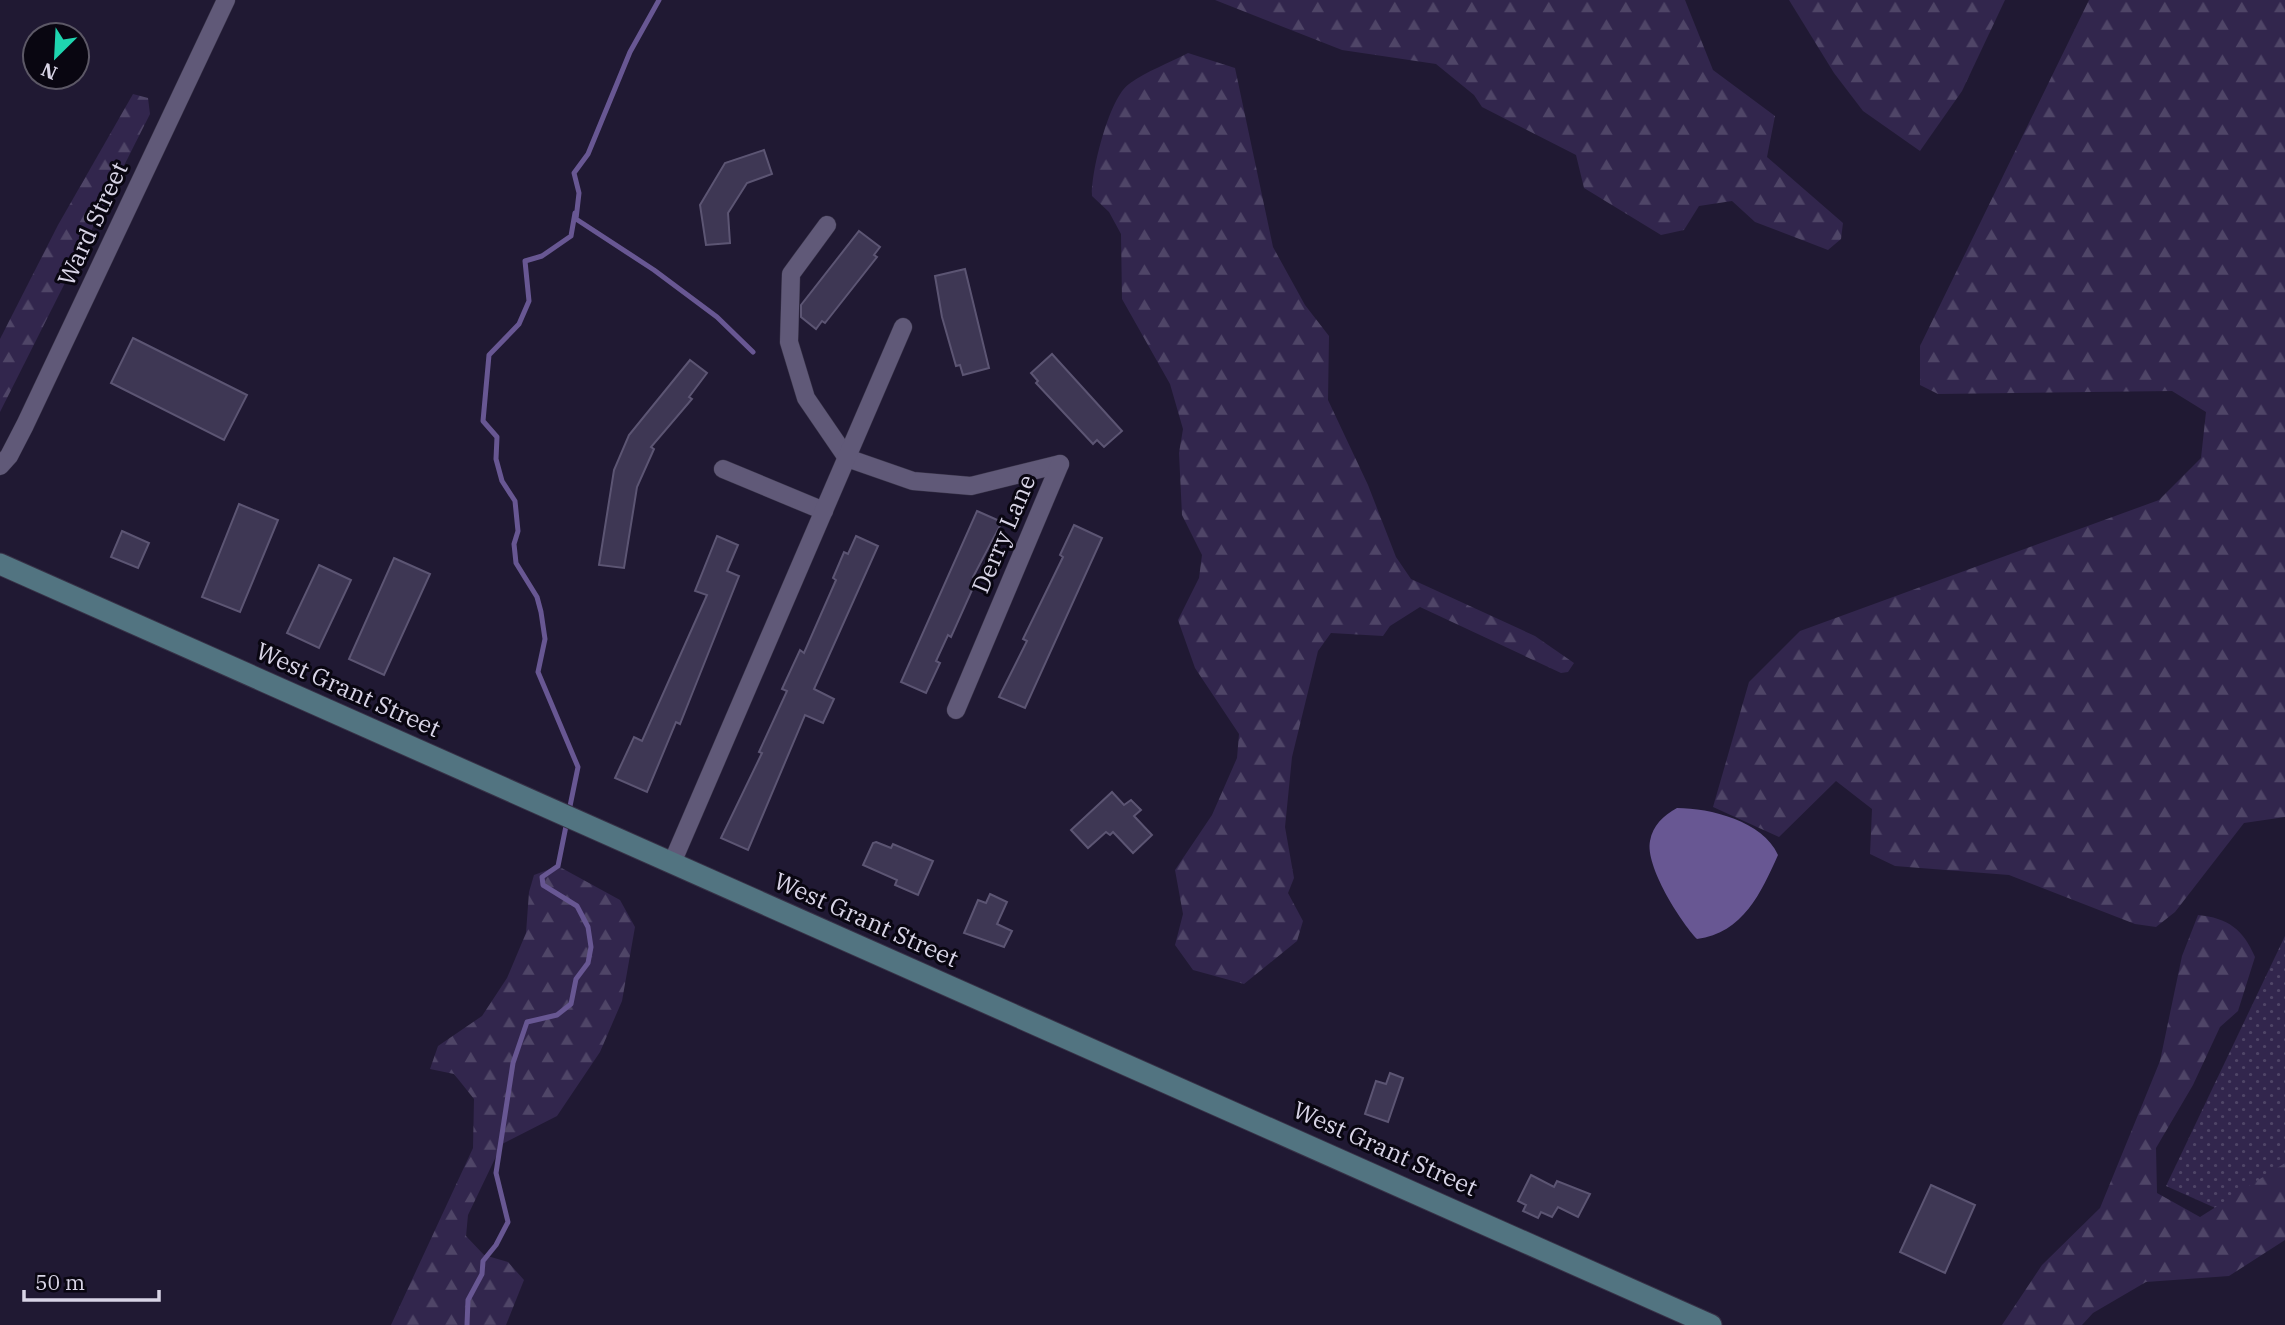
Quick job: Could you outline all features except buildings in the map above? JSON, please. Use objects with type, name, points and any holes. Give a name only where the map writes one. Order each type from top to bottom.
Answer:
[{"type":"main road","name":"West Grant Street","points":[[0,564],[1711,1325]]},
{"type":"street","name":"Ward Street","points":[[0,466],[9,456],[25,425],[226,0]]},
{"type":"street","points":[[827,225],[791,274],[789,342],[806,398],[847,458]]},
{"type":"street","points":[[672,863],[903,327]]},
{"type":"street","name":"Derry Lane","points":[[847,458],[914,481],[971,486],[1060,464],[956,710]]},
{"type":"street","points":[[723,469],[824,511]]},
{"type":"green space","points":[[1215,0],[1685,0],[1713,70],[1775,116],[1767,157],[1843,223],[1841,239],[1828,250],[1755,222],[1732,201],[1699,206],[1684,230],[1661,235],[1584,188],[1576,155],[1482,107],[1474,95],[1436,64],[1342,50]]},
{"type":"green space","points":[[1789,0],[2005,0],[1962,91],[1920,151],[1863,111],[1834,73]]},
{"type":"green space","points":[[2089,0],[2285,0],[2285,817],[2244,823],[2175,912],[2156,927],[2135,924],[2009,875],[1895,866],[1870,854],[1872,809],[1836,781],[1779,837],[1713,807],[1749,682],[1800,631],[2159,500],[2201,458],[2206,412],[2172,391],[1938,394],[1920,385],[1920,346]]},
{"type":"green space","points":[[1188,53],[1235,68],[1273,247],[1305,305],[1329,336],[1328,400],[1368,485],[1396,557],[1411,579],[1535,636],[1574,663],[1568,672],[1561,673],[1420,607],[1390,626],[1383,636],[1331,633],[1318,651],[1292,757],[1285,827],[1294,878],[1288,893],[1303,921],[1297,941],[1244,984],[1193,970],[1175,945],[1183,914],[1175,870],[1212,815],[1237,758],[1239,734],[1195,668],[1178,620],[1199,578],[1202,555],[1182,515],[1179,453],[1183,429],[1170,384],[1122,299],[1121,234],[1109,212],[1092,196],[1103,136],[1108,119],[1122,92],[1143,75]]},
{"type":"green space","points":[[133,94],[148,98],[150,114],[0,412],[0,339],[58,225]]},
{"type":"green space","points":[[558,866],[620,900],[635,927],[622,1001],[600,1052],[557,1116],[502,1144],[468,1215],[466,1236],[484,1255],[508,1262],[524,1280],[506,1325],[391,1325],[473,1148],[474,1099],[454,1074],[430,1069],[438,1046],[482,1016],[507,978],[526,933],[529,892],[534,875]]},
{"type":"green space","points":[[2198,915],[2226,922],[2240,932],[2255,957],[2238,1011],[2220,1027],[2193,1085],[2156,1148],[2157,1193],[2200,1217],[2285,1163],[2285,1240],[2229,1276],[2146,1282],[2093,1313],[2082,1325],[2002,1325],[2042,1265],[2100,1208],[2160,1061],[2182,956]]},
{"type":"green space","points":[[2285,936],[2285,1239],[2166,1186]]},
{"type":"shaded area","points":[[1677,808],[1720,814],[1748,825],[1771,843],[1778,855],[1757,897],[1738,920],[1727,929],[1697,939],[1665,893],[1650,852],[1651,835],[1656,826]]},
{"type":"waterway","points":[[659,0],[630,52],[588,154],[574,173],[579,193],[576,219],[654,270],[717,317],[753,352]]},
{"type":"waterway","points":[[569,811],[578,767],[538,672],[545,639],[541,612],[537,597],[516,563],[514,544],[518,531],[515,501],[502,481],[496,459],[497,437],[483,421],[489,355],[519,324],[529,301],[525,261],[542,256],[571,236],[575,213]]},
{"type":"waterway","points":[[467,1325],[468,1300],[482,1274],[483,1261],[496,1245],[508,1222],[496,1173],[513,1063],[527,1022],[557,1015],[571,1004],[576,979],[588,963],[591,947],[588,927],[577,906],[543,885],[542,877],[558,866],[567,821]]}]
